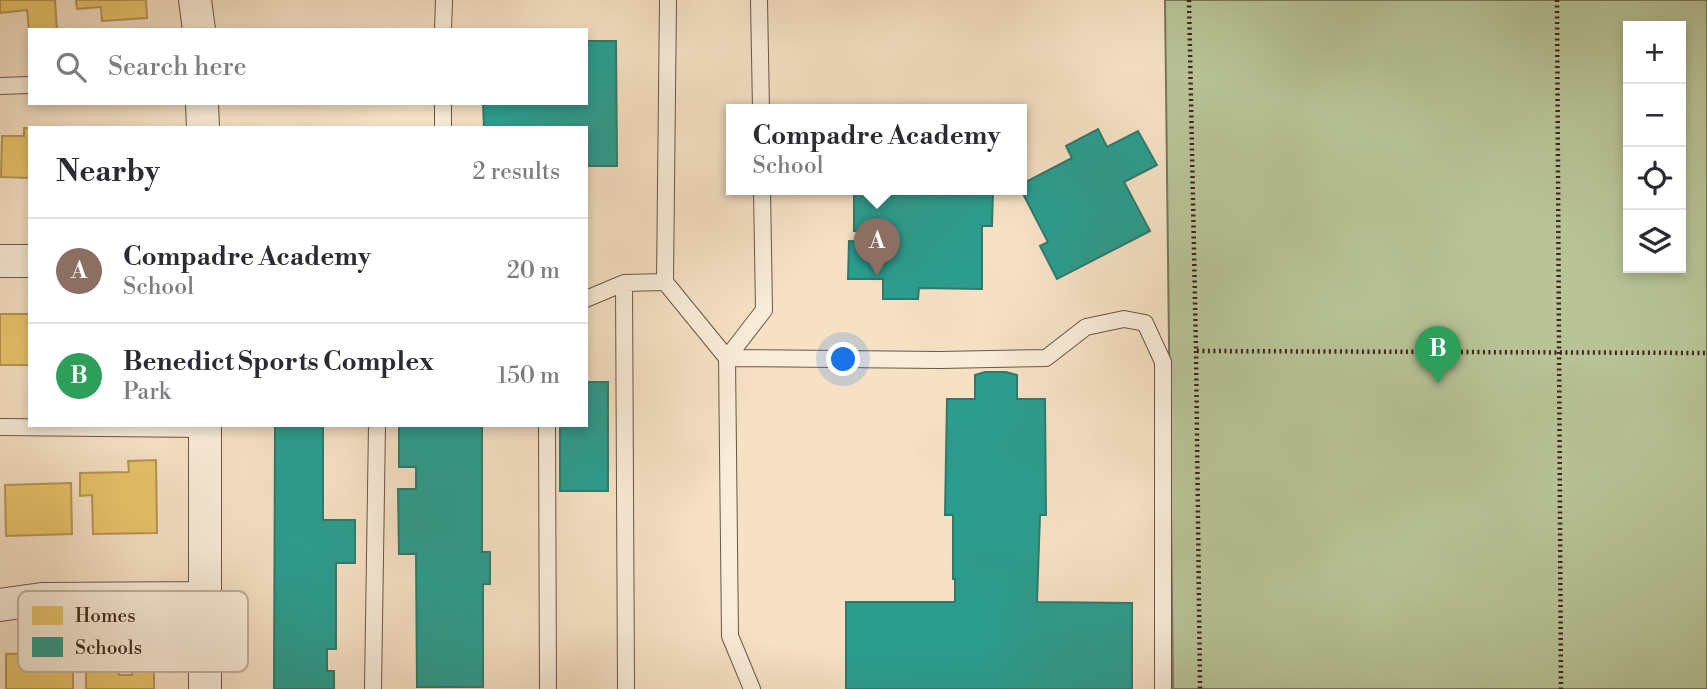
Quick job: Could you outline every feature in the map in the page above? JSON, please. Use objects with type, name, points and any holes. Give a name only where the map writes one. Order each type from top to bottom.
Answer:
[{"type":"street","points":[[195,0],[199,28]]},
{"type":"street","points":[[202,105],[203,126]]},
{"type":"street","points":[[0,261],[28,261]]},
{"type":"street","points":[[205,427],[205,591]]},
{"type":"street","points":[[0,605],[18,602]]},
{"type":"lane","points":[[443,28],[444,0]]},
{"type":"lane","points":[[668,0],[665,282],[727,358]]},
{"type":"lane","points":[[759,0],[761,104]]},
{"type":"lane","points":[[0,86],[28,85]]},
{"type":"lane","points":[[443,105],[443,126]]},
{"type":"lane","points":[[752,689],[730,636],[727,358],[764,310],[762,195]]},
{"type":"lane","points":[[588,298],[624,284],[665,282]]},
{"type":"lane","points":[[624,284],[626,689]]},
{"type":"lane","points":[[727,358],[1046,358],[1086,327],[1124,319],[1145,323],[1163,362],[1163,689]]},
{"type":"lane","points":[[0,428],[205,427]]},
{"type":"lane","points":[[373,689],[377,427]]},
{"type":"lane","points":[[547,427],[548,689]]},
{"type":"path","points":[[1189,0],[1200,689]]},
{"type":"path","points":[[1557,0],[1561,689]]},
{"type":"path","points":[[1195,351],[1707,353]]},
{"type":"green space","points":[[1165,0],[1707,0],[1707,689],[1173,689]]},
{"type":"building: Homes","points":[[0,0],[55,0],[57,28],[29,28],[27,10],[0,13]]},
{"type":"building: Homes","points":[[76,0],[146,0],[147,18],[102,21],[101,7],[77,9]]},
{"type":"building: Homes","points":[[24,128],[28,128],[28,178],[1,177],[2,136],[24,136]]},
{"type":"building: Homes","points":[[0,314],[28,314],[28,365],[0,365]]},
{"type":"building: Homes","points":[[156,460],[157,533],[93,534],[92,495],[80,496],[80,473],[129,472],[128,461]]},
{"type":"building: Homes","points":[[71,483],[72,534],[6,536],[5,485]]},
{"type":"building: Homes","points":[[6,654],[18,654],[18,672],[73,672],[73,689],[6,689]]},
{"type":"building: Homes","points":[[86,672],[119,672],[119,675],[132,675],[132,672],[154,672],[154,689],[86,689]]},
{"type":"building: Schools","points":[[588,41],[616,41],[617,166],[588,166],[588,126],[484,126],[483,105],[588,105]]},
{"type":"building: Schools","points":[[1098,129],[1107,147],[1138,131],[1157,165],[1124,182],[1150,231],[1057,279],[1040,246],[1048,242],[1024,195],[1027,195],[1027,181],[1072,158],[1066,146]]},
{"type":"building: Schools","points":[[854,195],[993,195],[992,226],[982,226],[982,289],[919,288],[918,299],[883,299],[883,279],[848,279],[849,241],[874,242],[874,231],[854,231]]},
{"type":"building: Schools","points":[[985,372],[1017,375],[1017,399],[1045,399],[1046,515],[1040,515],[1037,602],[1132,603],[1132,689],[846,689],[846,602],[955,602],[953,515],[945,515],[947,399],[975,399],[975,375]]},
{"type":"building: Schools","points":[[588,382],[608,382],[608,491],[560,491],[560,427],[588,427]]},
{"type":"building: Schools","points":[[275,427],[323,427],[323,520],[355,520],[355,563],[336,563],[336,649],[327,649],[327,671],[334,671],[334,689],[274,689]]},
{"type":"building: Schools","points":[[399,427],[482,427],[482,552],[490,552],[490,584],[483,584],[483,687],[417,687],[416,554],[399,554],[398,489],[416,489],[416,467],[399,467]]},
{"type":"place","name":"Compadre Academy","points":[[877,276]]},
{"type":"place","name":"Benedict Sports Complex","points":[[1438,384]]}]
